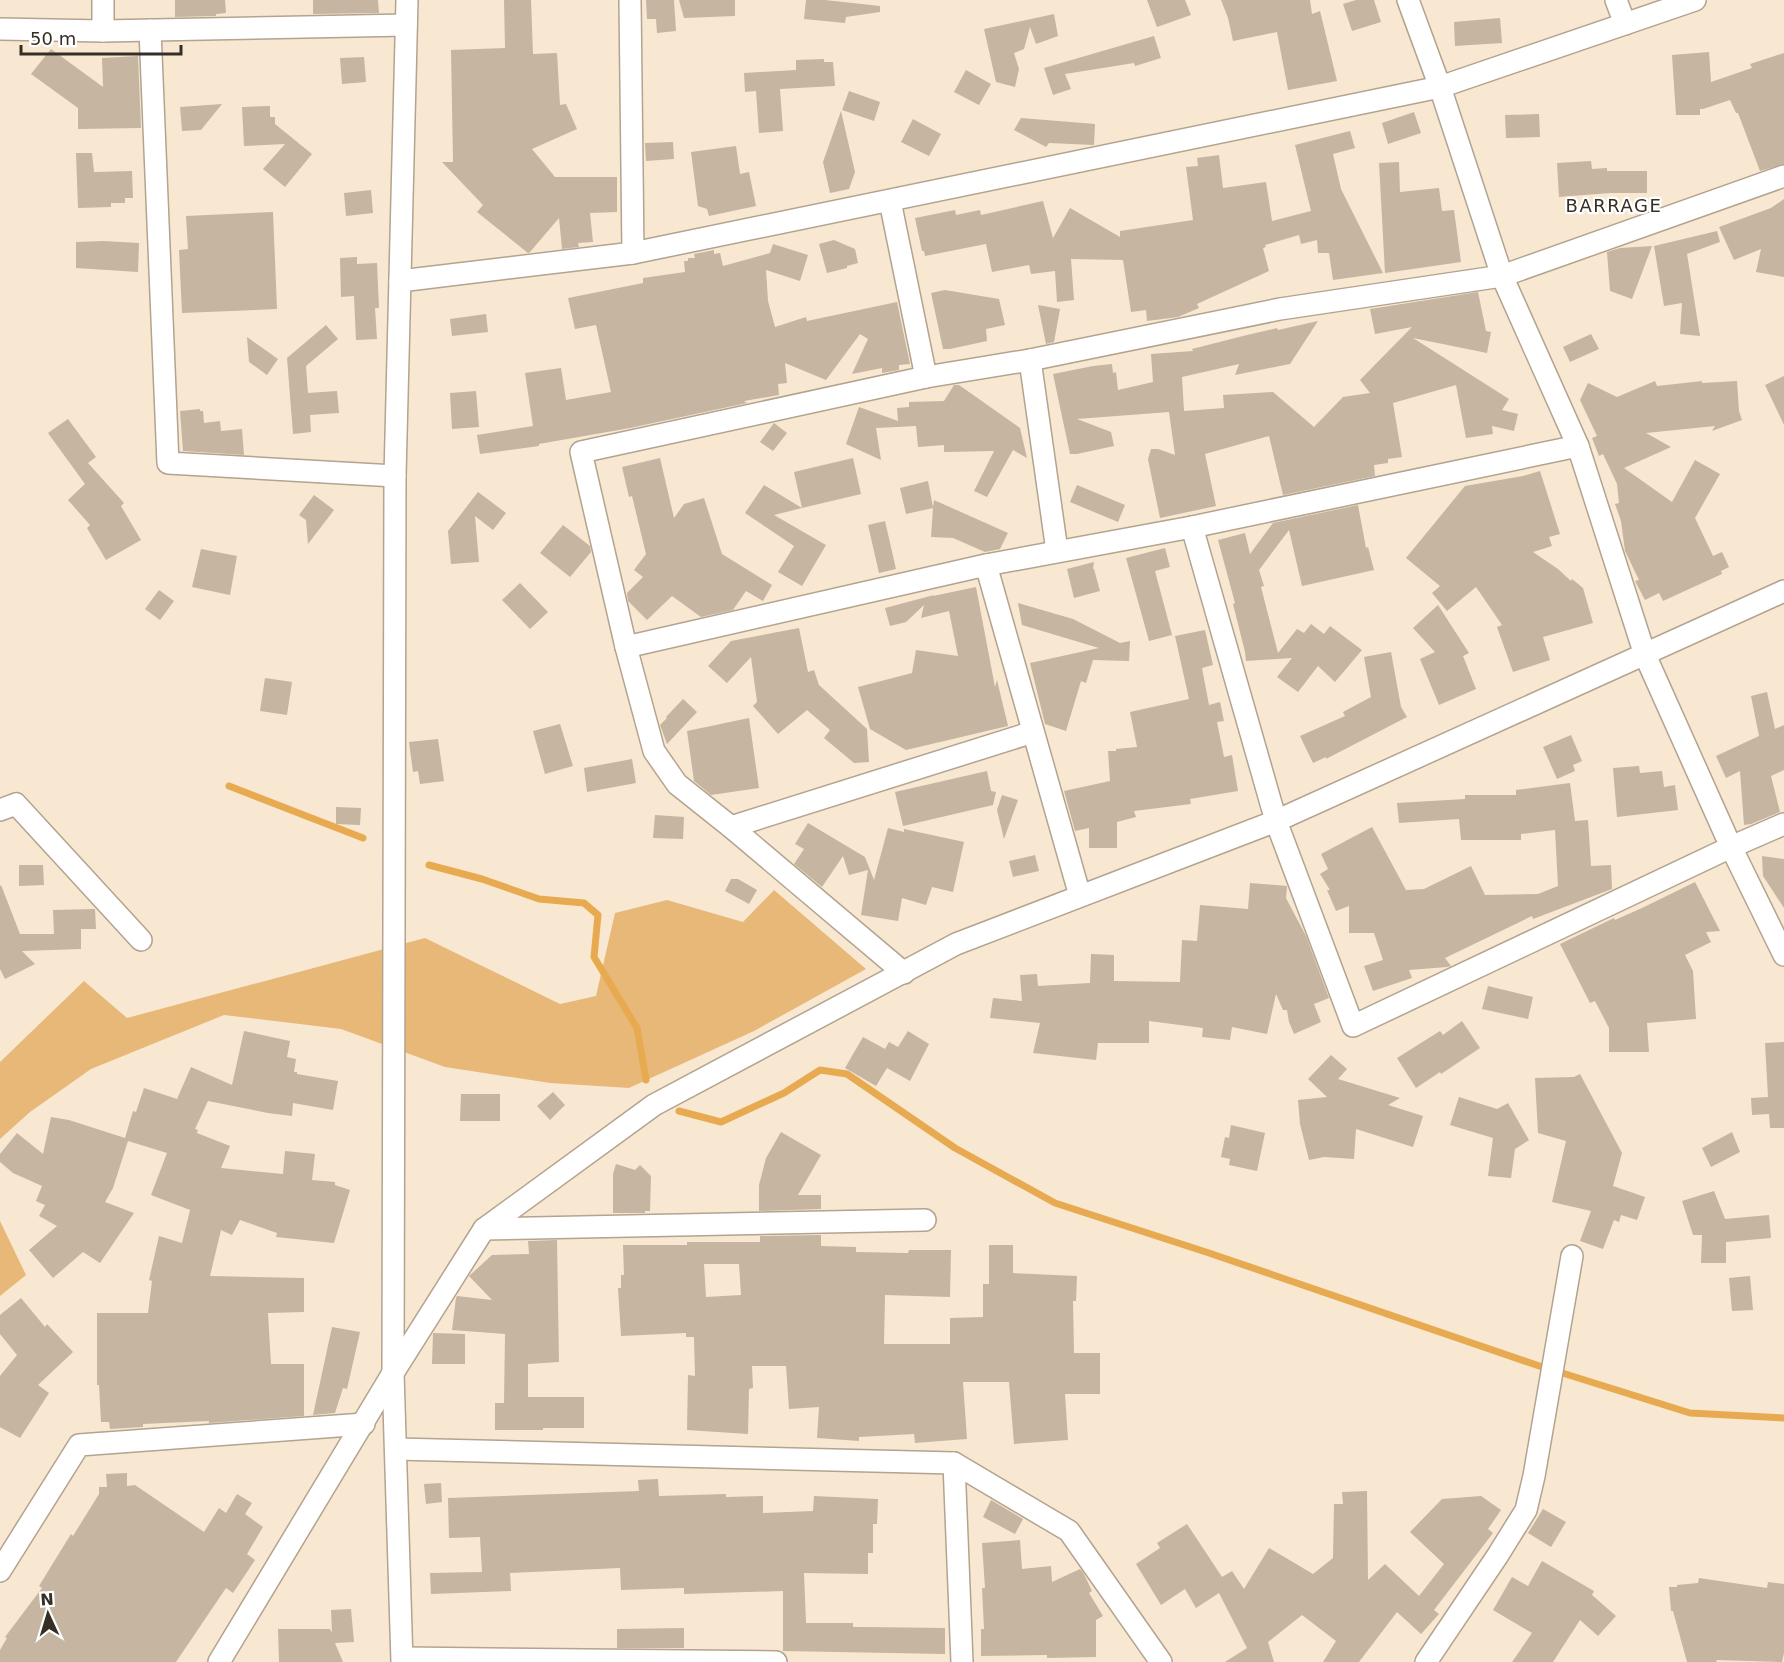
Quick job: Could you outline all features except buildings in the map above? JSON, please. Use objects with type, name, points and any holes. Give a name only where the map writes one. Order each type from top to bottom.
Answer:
[{"type":"street","points":[[103,0],[103,31]]},
{"type":"street","points":[[407,0],[395,476],[393,1372],[403,1660],[776,1662]]},
{"type":"street","points":[[630,0],[633,253]]},
{"type":"street","points":[[1408,0],[1440,87],[1502,276],[1578,446],[1645,655],[1731,847],[1784,955]]},
{"type":"street","points":[[1616,0],[1625,24]]},
{"type":"street","points":[[400,281],[633,253],[1440,87],[1695,0]]},
{"type":"street","points":[[0,29],[103,31],[406,25]]},
{"type":"street","points":[[150,30],[168,463],[395,476]]},
{"type":"street","points":[[904,973],[677,784],[654,751],[626,647],[581,452],[926,377],[1030,360],[1280,309],[1502,276],[1784,176]]},
{"type":"street","points":[[890,201],[926,377]]},
{"type":"street","points":[[1030,360],[1057,551]]},
{"type":"street","points":[[626,647],[986,565],[1192,527],[1578,446]]},
{"type":"street","points":[[1192,527],[1276,822],[1353,1026],[1784,824]]},
{"type":"street","points":[[986,565],[1080,896]]},
{"type":"street","points":[[219,1662],[364,1424],[393,1372],[484,1229],[654,1105],[956,944],[1276,822],[1784,591]]},
{"type":"street","points":[[731,827],[1033,732]]},
{"type":"street","points":[[0,810],[16,804],[141,940]]},
{"type":"street","points":[[484,1229],[925,1220]]},
{"type":"street","points":[[1426,1662],[1526,1510],[1534,1476],[1572,1256]]},
{"type":"street","points":[[0,1571],[79,1445],[364,1424]]},
{"type":"street","points":[[396,1449],[954,1463],[1069,1531],[1161,1662]]},
{"type":"street","points":[[954,1463],[962,1662]]},
{"type":"shaded area","points":[[774,890],[866,969],[754,1031],[629,1088],[550,1083],[445,1067],[341,1029],[224,1015],[91,1069],[30,1112],[0,1139],[0,1062],[84,981],[127,1018],[425,938],[560,1004],[596,996],[615,913],[667,900],[743,922]]},
{"type":"shaded area","points":[[0,1221],[26,1275],[0,1296]]},
{"type":"waterway","points":[[229,786],[363,838]]},
{"type":"waterway","points":[[429,865],[482,879],[539,899],[584,903],[598,915],[594,957],[637,1028],[646,1080]]},
{"type":"waterway","points":[[679,1111],[721,1122],[784,1093],[820,1070],[847,1074],[955,1148],[1055,1203],[1551,1370]]},
{"type":"waterway","points":[[1556,1371],[1690,1413],[1784,1418]]},
{"type":"district","name":"BARRAGE","points":[[1614,205]]}]
